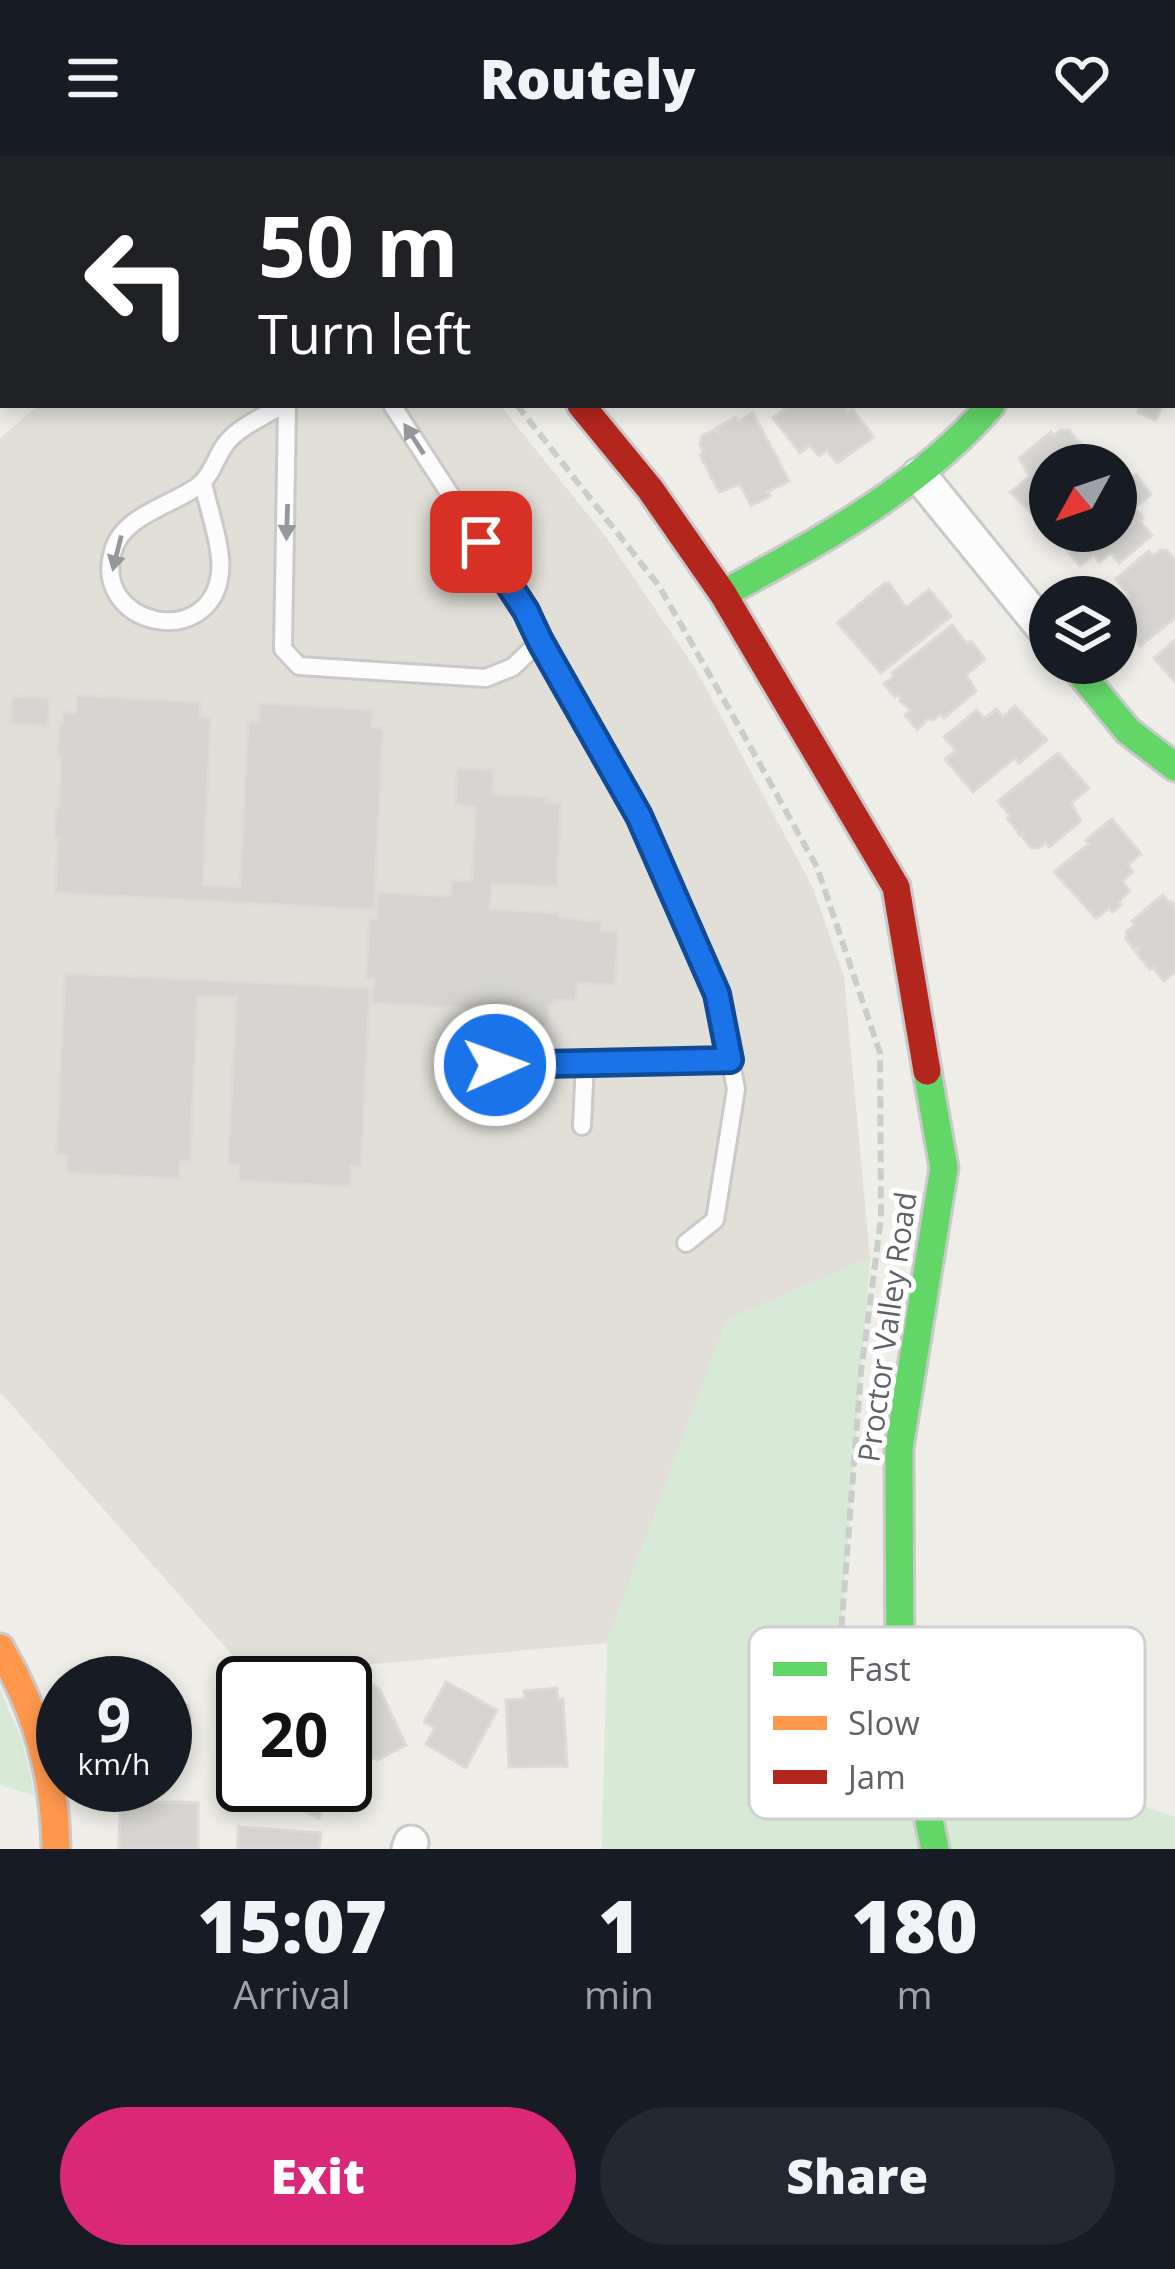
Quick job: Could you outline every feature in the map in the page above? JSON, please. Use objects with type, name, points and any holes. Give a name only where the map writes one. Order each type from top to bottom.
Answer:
[{"type":"street","name":"Proctor Valley Road","points":[[583,408],[650,489],[723,594],[896,887],[944,1168],[899,1448],[900,1627]]},
{"type":"street","points":[[723,594],[796,554],[919,475],[990,408]]},
{"type":"street","points":[[919,475],[1029,610]]},
{"type":"street","points":[[1089,684],[1128,731],[1175,767]]},
{"type":"street","points":[[0,1648],[21,1683],[47,1753],[56,1849]]},
{"type":"street","name":"Proctor Valley Road","points":[[929,1819],[935,1849]]},
{"type":"lane","points":[[202,483],[221,561],[220,578],[214,595],[188,618],[154,621],[124,603],[114,587],[110,568],[122,532],[202,483],[229,440],[280,408]]},
{"type":"lane","points":[[285,408],[283,649],[299,666],[486,678],[513,667],[540,641]]},
{"type":"lane","points":[[394,408],[526,611],[639,816],[717,994],[736,1089],[715,1220],[686,1243]]},
{"type":"lane","points":[[495,1065],[730,1060]]},
{"type":"lane","points":[[582,1126],[585,1062]]},
{"type":"path","points":[[519,408],[659,586],[737,722],[818,867],[880,1053],[881,1218],[861,1372],[841,1627]]},
{"type":"shaded area","points":[[35,408],[502,408],[609,541],[695,668],[813,888],[844,977],[870,1258],[727,1320],[607,1643],[372,1664],[372,1656],[233,1656],[0,1392],[0,439]]},
{"type":"green space","points":[[870,1258],[841,1627],[749,1627],[749,1819],[1145,1819],[1145,1806],[1175,1817],[1175,1849],[602,1849],[607,1643],[727,1320]]},
{"type":"green space","points":[[0,1690],[21,1738],[35,1796],[0,1785]]},
{"type":"building","points":[[786,408],[852,409],[874,437],[837,463],[827,450],[819,456],[809,445],[800,453],[773,418]]},
{"type":"building","points":[[1140,408],[1161,408],[1155,420],[1138,412]]},
{"type":"building","points":[[753,413],[789,481],[751,506],[740,484],[719,492],[700,455],[704,453],[700,444],[702,436]]},
{"type":"building","points":[[1069,430],[1077,444],[1036,444],[1051,432],[1054,436]]},
{"type":"building","points":[[1029,450],[1029,474],[1019,458]]},
{"type":"building","points":[[1137,476],[1151,494],[1137,506]]},
{"type":"building","points":[[1029,477],[1029,511],[1010,492]]},
{"type":"building","points":[[1137,510],[1143,518],[1139,520],[1152,535],[1137,548]]},
{"type":"building","points":[[1149,551],[1153,556],[1167,551],[1175,560],[1175,618],[1140,646],[1137,576],[1120,576]]},
{"type":"building","points":[[1068,552],[1132,552],[1119,563],[1111,553],[1099,562],[1094,555],[1080,566]]},
{"type":"building","points":[[885,583],[906,608],[929,589],[951,616],[881,673],[837,623]]},
{"type":"building","points":[[952,625],[985,659],[966,675],[976,691],[944,718],[941,714],[927,719],[917,730],[905,715],[911,710],[884,684]]},
{"type":"building","points":[[1175,640],[1175,682],[1154,658]]},
{"type":"building","points":[[77,695],[201,702],[200,717],[211,718],[203,885],[240,887],[248,722],[258,722],[260,703],[373,710],[372,727],[383,728],[374,910],[55,893],[59,724],[63,712],[76,713]]},
{"type":"building","points":[[12,696],[50,698],[48,726],[11,724]]},
{"type":"building","points":[[1015,706],[1047,740],[1019,763],[1015,758],[973,792],[945,759],[956,751],[944,737],[977,710],[984,719],[996,709],[1003,717]]},
{"type":"building","points":[[1058,753],[1089,788],[1071,803],[1081,821],[1049,847],[1046,842],[1031,848],[998,801]]},
{"type":"building","points":[[457,768],[494,770],[493,794],[547,797],[546,802],[561,803],[557,887],[492,884],[490,909],[559,913],[559,917],[602,922],[601,931],[616,932],[618,938],[615,985],[577,983],[576,1001],[550,1004],[548,1028],[535,1027],[534,1039],[464,1035],[466,1008],[372,1003],[374,979],[366,978],[369,919],[376,919],[378,892],[450,896],[452,880],[472,881],[475,807],[455,805]]},
{"type":"building","points":[[1112,819],[1141,854],[1128,865],[1133,872],[1122,881],[1130,891],[1118,902],[1121,905],[1096,918],[1054,872]]},
{"type":"building","points":[[1163,895],[1175,905],[1175,972],[1164,981],[1126,939],[1135,925],[1132,921]]},
{"type":"building","points":[[65,973],[370,988],[361,1167],[351,1166],[350,1187],[238,1181],[239,1165],[228,1165],[236,997],[198,996],[190,1162],[180,1161],[179,1179],[66,1173],[67,1155],[56,1155]]},
{"type":"building","points":[[446,1682],[497,1710],[466,1768],[426,1744],[435,1728],[424,1722]]},
{"type":"building","points":[[372,1684],[379,1688],[406,1745],[372,1759]]},
{"type":"building","points":[[557,1688],[558,1700],[563,1699],[567,1766],[509,1767],[506,1700],[525,1699],[524,1691]]},
{"type":"building","points":[[192,1803],[198,1803],[198,1849],[119,1849],[120,1812],[192,1812]]},
{"type":"building","points":[[239,1827],[321,1833],[319,1849],[237,1849]]},
{"type":"traffic: fast","points":[[723,594],[900,488],[988,408]]},
{"type":"traffic: fast","points":[[1089,684],[1128,731],[1175,767]]},
{"type":"traffic: fast","points":[[900,1627],[899,1448],[944,1168],[927,1071]]},
{"type":"traffic: fast","points":[[929,1819],[935,1849]]},
{"type":"traffic: slow","points":[[0,1648],[42,1744],[56,1849]]},
{"type":"traffic: jam","points":[[583,408],[650,489],[723,594],[896,887],[927,1071]]},
{"type":"route","points":[[481,542],[526,611],[639,816],[717,994],[730,1060],[495,1065]]}]
